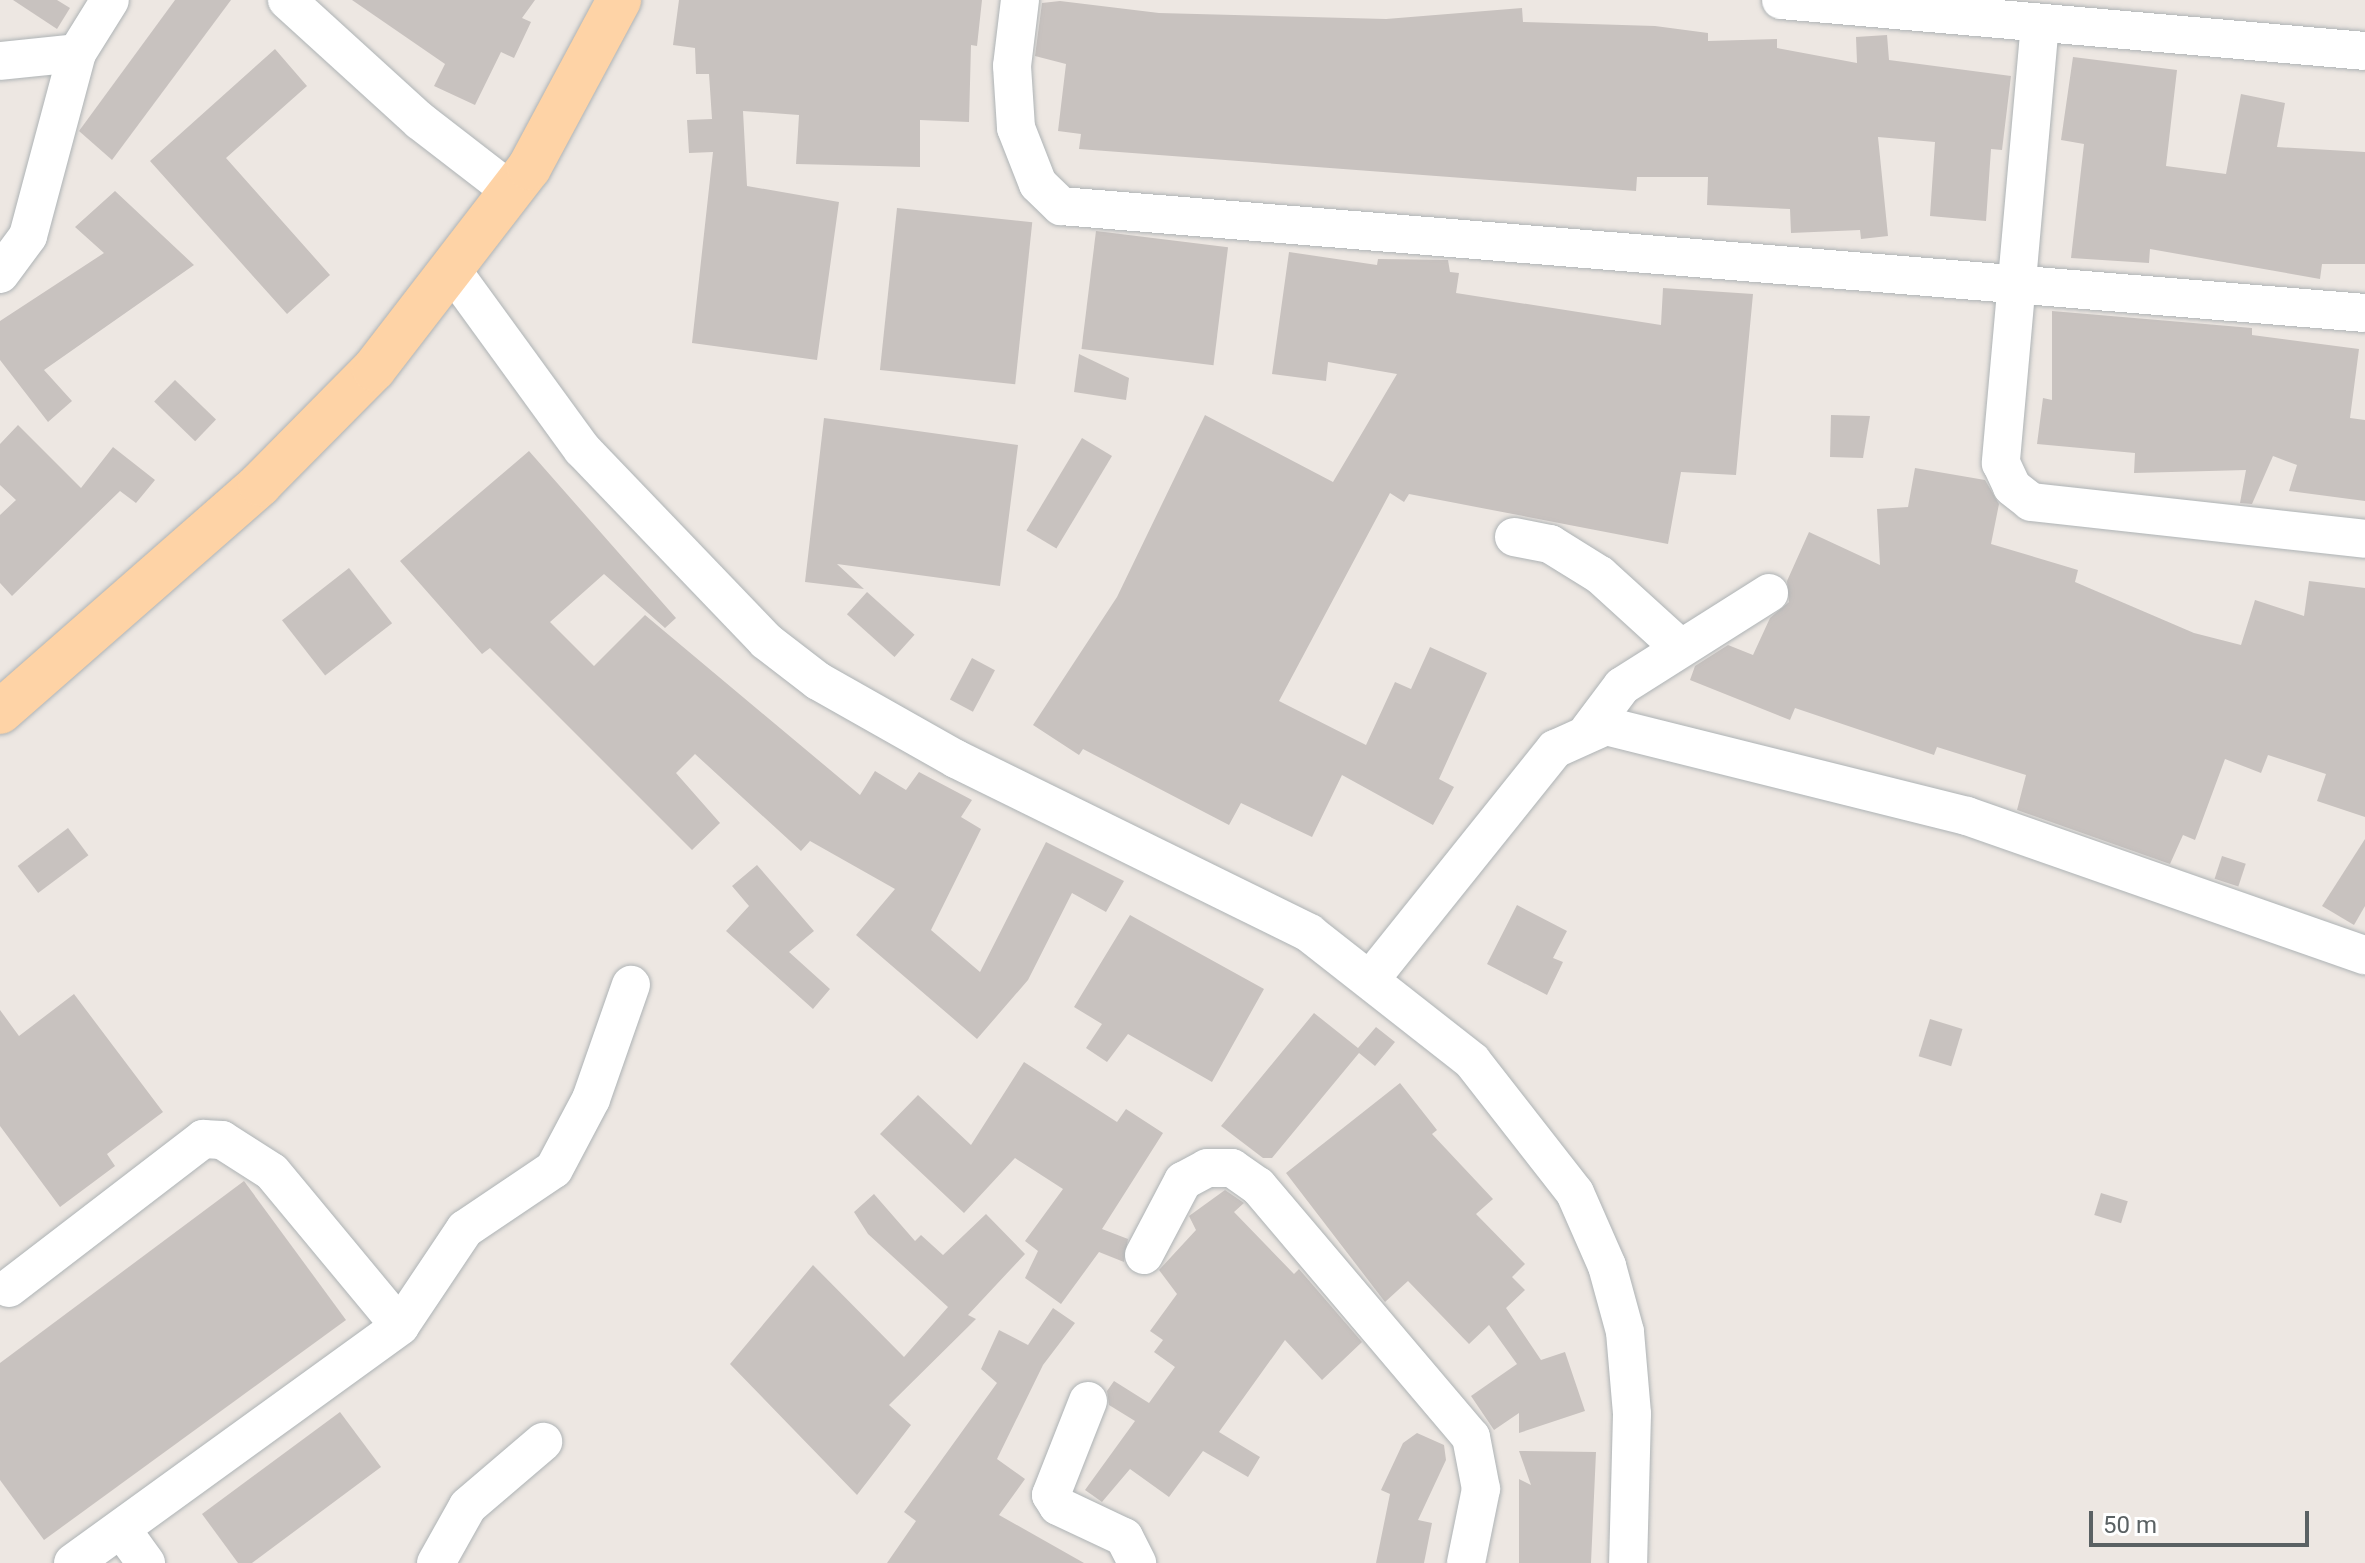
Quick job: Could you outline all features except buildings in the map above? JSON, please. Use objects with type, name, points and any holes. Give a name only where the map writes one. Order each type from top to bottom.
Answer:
[{"type":"main road","points":[[0,712],[260,484],[374,369],[454,273],[512,192],[582,79],[619,0]]},
{"type":"street","points":[[0,274],[28,236],[77,53],[110,0]]},
{"type":"street","points":[[287,0],[420,121],[512,192]]},
{"type":"street","points":[[1020,0],[1012,66],[1016,128],[1038,184],[1061,206],[2016,280],[2365,313]]},
{"type":"street","points":[[1781,0],[2040,23],[2128,15],[2365,51]]},
{"type":"street","points":[[2040,23],[2001,463],[2031,502],[2365,539]]},
{"type":"street","points":[[0,61],[77,53]]},
{"type":"street","points":[[454,273],[582,449],[776,649],[894,725],[1295,925],[1373,976],[1472,1061],[1532,1129],[1575,1193],[1607,1266],[1625,1332],[1632,1414],[1628,1563]]},
{"type":"street","points":[[1514,537],[1550,544],[1600,575],[1678,646]]},
{"type":"street","points":[[1589,730],[1622,686],[1678,646],[1769,593]]},
{"type":"street","points":[[1373,976],[1555,749],[1589,730],[1606,726],[1967,816],[2365,955]]},
{"type":"street","points":[[73,1563],[400,1326],[465,1229],[554,1169],[591,1099],[631,985]]},
{"type":"street","points":[[9,1288],[203,1139],[222,1140],[272,1172],[400,1326]]},
{"type":"street","points":[[1144,1255],[1183,1181],[1207,1168],[1232,1168],[1258,1186],[1471,1437],[1482,1465],[1466,1563]]},
{"type":"street","points":[[1088,1401],[1051,1495],[1058,1506],[1124,1537],[1137,1563]]},
{"type":"street","points":[[436,1563],[468,1506],[543,1442]]},
{"type":"street","points":[[122,1530],[146,1563]]}]
